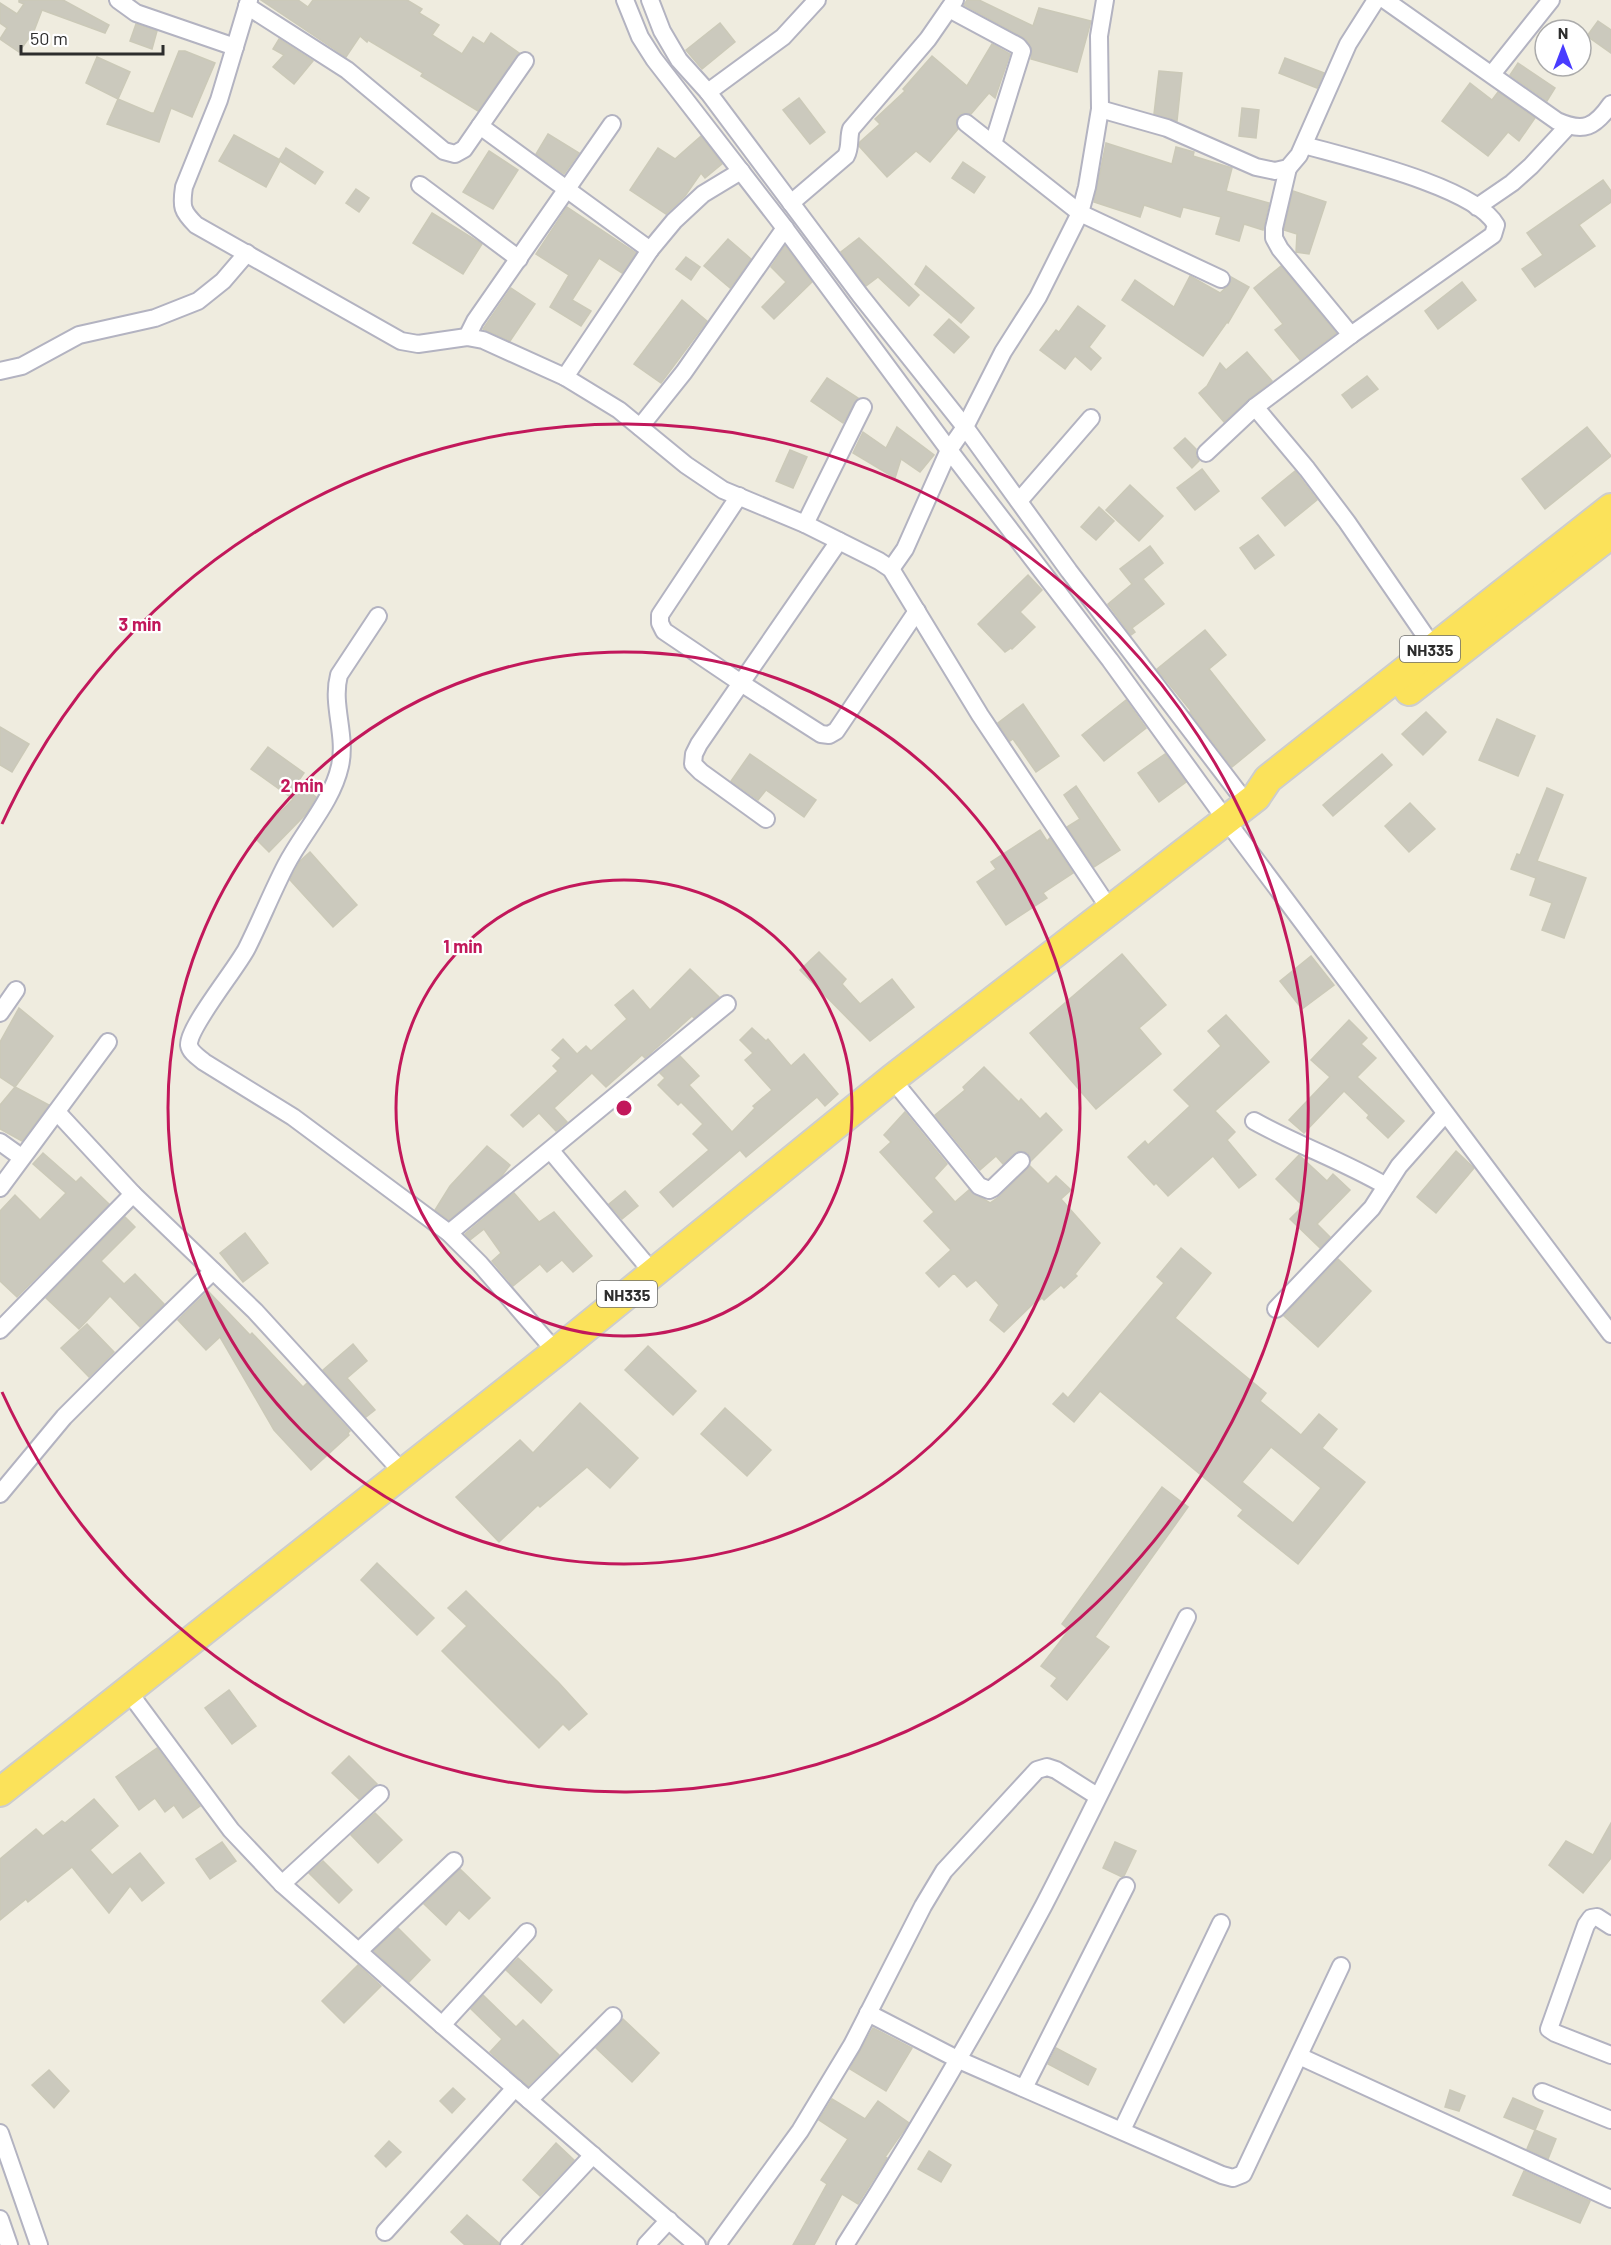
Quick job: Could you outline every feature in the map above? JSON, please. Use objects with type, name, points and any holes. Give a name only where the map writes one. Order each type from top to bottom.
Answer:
[{"type":"highway","name":"NH335","points":[[0,1792],[404,1474],[892,1078],[1243,807],[1268,779],[1432,647],[1611,508]]},
{"type":"highway","name":"NH335","points":[[1243,807],[1278,792],[1611,534]]},
{"type":"street","points":[[118,0],[136,13],[235,47]]},
{"type":"street","points":[[625,0],[640,37],[654,59],[785,228],[957,438],[1019,501],[1243,807],[1445,1114],[1611,1334]]},
{"type":"street","points":[[650,0],[662,31],[679,60],[708,92],[860,295],[1110,660],[1243,807]]},
{"type":"street","points":[[708,92],[783,37],[817,0]]},
{"type":"street","points":[[891,569],[905,549],[957,438],[1003,352],[1038,297],[1080,213],[1087,188],[1100,109],[1100,36],[1105,0]]},
{"type":"street","points":[[1351,335],[1281,249],[1274,238],[1274,228],[1288,168],[1304,145],[1348,44],[1376,0]]},
{"type":"street","points":[[1385,0],[1557,121],[1581,129],[1608,115]]},
{"type":"street","points":[[1492,74],[1551,0]]},
{"type":"street","points":[[525,61],[464,149],[454,154],[444,151],[347,70],[248,3],[219,100],[184,188],[182,201],[184,213],[196,225],[401,341],[418,344],[467,337],[483,340],[565,377],[595,393],[686,465],[723,490],[805,524],[891,569],[980,715],[1111,911]]},
{"type":"street","points":[[791,203],[846,156],[850,150],[851,129],[928,39],[952,4],[1018,46],[1022,51],[993,144]]},
{"type":"street","points":[[1100,109],[1167,128],[1256,167],[1275,171],[1288,168]]},
{"type":"street","points":[[966,123],[1080,213],[1221,279]]},
{"type":"street","points":[[467,337],[612,124]]},
{"type":"street","points":[[480,126],[650,250]]},
{"type":"street","points":[[1477,207],[1512,183],[1568,126]]},
{"type":"street","points":[[1206,453],[1255,407],[1351,335],[1493,235],[1496,225],[1491,215],[1437,186],[1304,145]]},
{"type":"street","points":[[565,377],[650,250],[674,221],[703,194],[741,171]]},
{"type":"street","points":[[420,185],[519,259]]},
{"type":"street","points":[[640,427],[684,372],[785,228]]},
{"type":"street","points":[[0,371],[22,366],[79,335],[155,318],[198,301],[223,281],[247,253]]},
{"type":"street","points":[[805,524],[863,407]]},
{"type":"street","points":[[1255,407],[1307,469],[1347,522],[1432,647]]},
{"type":"street","points":[[1019,501],[1091,418]]},
{"type":"street","points":[[740,496],[660,615],[660,623],[664,631],[741,683],[821,734],[829,735],[836,731],[917,611]]},
{"type":"street","points":[[766,819],[700,772],[693,764],[694,754],[839,541]]},
{"type":"street","points":[[378,616],[339,675],[336,686],[341,764],[334,786],[287,865],[246,951],[204,1014],[189,1043],[191,1050],[204,1062],[293,1117],[449,1233],[480,1264],[556,1352]]},
{"type":"street","points":[[0,1012],[16,990]]},
{"type":"street","points":[[449,1233],[727,1004]]},
{"type":"street","points":[[0,1188],[108,1042]]},
{"type":"street","points":[[892,1078],[979,1185],[989,1190],[993,1188],[1021,1161]]},
{"type":"street","points":[[57,1112],[134,1194],[255,1311],[404,1474]]},
{"type":"street","points":[[1276,1309],[1372,1208],[1399,1166],[1445,1114]]},
{"type":"street","points":[[1254,1121],[1289,1140],[1362,1172],[1386,1186]]},
{"type":"street","points":[[0,1142],[21,1157]]},
{"type":"street","points":[[551,1151],[653,1273]]},
{"type":"street","points":[[0,1330],[134,1194]]},
{"type":"street","points":[[0,1494],[72,1409],[213,1271]]},
{"type":"street","points":[[845,2245],[959,2060],[1044,1903],[1187,1617]]},
{"type":"street","points":[[128,1691],[231,1830],[282,1884],[698,2245]]},
{"type":"street","points":[[717,2245],[800,2131],[852,2045],[923,1906],[944,1870],[1037,1770],[1047,1767],[1056,1770],[1097,1796]]},
{"type":"street","points":[[282,1884],[380,1794]]},
{"type":"street","points":[[360,1950],[454,1861]]},
{"type":"street","points":[[1024,2088],[1126,1886]]},
{"type":"street","points":[[1611,1926],[1597,1917],[1591,1918],[1586,1925],[1549,2029],[1611,2055]]},
{"type":"street","points":[[1122,2130],[1221,1923]]},
{"type":"street","points":[[442,2025],[527,1932]]},
{"type":"street","points":[[868,2013],[959,2060],[1233,2178],[1243,2174],[1341,1966]]},
{"type":"street","points":[[529,2100],[613,2016]]},
{"type":"street","points":[[1299,2056],[1611,2199]]},
{"type":"street","points":[[385,2232],[515,2088]]},
{"type":"street","points":[[1542,2092],[1611,2120]]},
{"type":"street","points":[[0,2133],[39,2245]]},
{"type":"street","points":[[509,2245],[593,2155]]},
{"type":"street","points":[[0,2219],[9,2245]]},
{"type":"street","points":[[646,2245],[669,2220]]},
{"type":"building","points":[[19,0],[63,0],[109,25],[105,33],[42,10],[34,31],[19,52],[0,39],[7,28],[0,23],[0,3],[17,14],[24,4]]},
{"type":"building","points":[[261,0],[298,0],[308,7],[313,0],[407,0],[422,9],[419,13],[439,25],[432,35],[462,54],[473,37],[484,44],[491,33],[519,53],[478,111],[421,76],[423,73],[368,40],[367,42],[360,36],[346,57]]},
{"type":"building","points":[[967,0],[979,0],[1033,26],[1039,8],[1091,21],[1077,72],[1031,59],[1032,49],[1026,39],[964,5]]},
{"type":"building","points":[[1598,21],[1611,30],[1611,53],[1593,40],[1593,28]]},
{"type":"building","points":[[720,23],[735,42],[702,69],[686,50]]},
{"type":"building","points":[[136,24],[157,31],[152,49],[130,41]]},
{"type":"building","points":[[279,39],[313,61],[294,84],[273,67],[284,55],[273,49]]},
{"type":"building","points":[[992,44],[1010,54],[995,98],[989,93],[971,114],[963,113],[958,116],[956,122],[958,129],[930,162],[916,151],[887,177],[859,146],[860,142],[880,124],[875,119],[905,91],[903,89],[932,56],[967,86]]},
{"type":"building","points":[[179,51],[185,51],[215,63],[192,117],[171,108],[159,142],[107,124],[118,99],[154,113]]},
{"type":"building","points":[[97,57],[130,72],[118,99],[86,83]]},
{"type":"building","points":[[1285,58],[1324,73],[1317,88],[1279,73]]},
{"type":"building","points":[[1518,63],[1533,73],[1533,78],[1540,78],[1555,88],[1547,101],[1510,75]]},
{"type":"building","points":[[1159,71],[1182,73],[1177,121],[1154,114]]},
{"type":"building","points":[[1470,83],[1492,100],[1498,92],[1535,118],[1519,141],[1508,132],[1488,156],[1442,121]]},
{"type":"building","points":[[799,98],[825,132],[810,144],[783,110]]},
{"type":"building","points":[[1242,108],[1259,110],[1256,138],[1239,136]]},
{"type":"building","points":[[548,134],[579,153],[564,174],[536,154]]},
{"type":"building","points":[[234,135],[279,160],[286,148],[323,172],[315,184],[280,161],[266,187],[219,161]]},
{"type":"building","points":[[701,136],[722,164],[705,178],[701,173],[685,196],[666,214],[630,190],[658,148],[675,159]]},
{"type":"building","points":[[1106,143],[1172,164],[1176,147],[1194,152],[1193,156],[1232,168],[1226,191],[1269,203],[1263,230],[1244,224],[1239,241],[1216,234],[1221,217],[1183,207],[1180,217],[1144,205],[1140,217],[1094,202]]},
{"type":"building","points":[[489,151],[518,170],[493,209],[463,192]]},
{"type":"building","points":[[963,162],[985,177],[974,193],[952,178]]},
{"type":"building","points":[[1603,180],[1611,191],[1611,202],[1579,225],[1595,246],[1535,287],[1522,269],[1543,255],[1527,233]]},
{"type":"building","points":[[356,189],[369,198],[359,212],[346,203]]},
{"type":"building","points":[[1293,191],[1326,202],[1309,254],[1296,252],[1297,234],[1284,230]]},
{"type":"building","points":[[567,207],[636,253],[622,273],[599,258],[572,300],[591,311],[581,326],[550,307],[569,275],[536,254]]},
{"type":"building","points":[[432,213],[482,244],[463,274],[413,243]]},
{"type":"building","points":[[859,238],[919,295],[909,306],[878,277],[866,286],[841,252]]},
{"type":"building","points":[[728,239],[751,259],[730,288],[704,266]]},
{"type":"building","points":[[785,246],[812,282],[774,319],[762,307],[786,282],[771,267]]},
{"type":"building","points":[[686,257],[700,267],[691,280],[676,269]]},
{"type":"building","points":[[926,266],[974,308],[961,323],[915,284]]},
{"type":"building","points":[[1281,266],[1336,333],[1300,360],[1275,330],[1283,324],[1254,288]]},
{"type":"building","points":[[1190,276],[1220,293],[1230,284],[1231,277],[1249,287],[1228,323],[1203,356],[1122,300],[1135,280],[1174,307]]},
{"type":"building","points":[[1462,282],[1476,300],[1438,329],[1425,311]]},
{"type":"building","points":[[511,288],[535,304],[510,341],[483,329]]},
{"type":"building","points":[[682,300],[707,321],[661,383],[634,364]]},
{"type":"building","points":[[1078,306],[1105,326],[1089,347],[1101,358],[1091,370],[1075,356],[1065,369],[1040,350],[1056,330],[1059,332]]},
{"type":"building","points":[[949,319],[969,337],[954,353],[934,335]]},
{"type":"building","points":[[1247,352],[1272,381],[1224,422],[1199,393],[1207,386],[1220,363],[1226,370]]},
{"type":"building","points":[[1367,376],[1378,389],[1352,408],[1342,395]]},
{"type":"building","points":[[827,378],[858,398],[843,423],[811,401]]},
{"type":"building","points":[[897,427],[934,455],[920,472],[901,459],[895,478],[853,453],[863,432],[886,448]]},
{"type":"building","points":[[1587,427],[1611,456],[1545,509],[1522,479]]},
{"type":"building","points":[[1185,438],[1196,449],[1199,461],[1192,468],[1174,448]]},
{"type":"building","points":[[790,450],[807,457],[793,488],[776,481]]},
{"type":"building","points":[[1202,469],[1219,491],[1195,510],[1177,488]]},
{"type":"building","points":[[1295,471],[1317,500],[1285,526],[1262,498]]},
{"type":"building","points":[[1130,485],[1163,516],[1139,541],[1106,510]]},
{"type":"building","points":[[1099,507],[1114,521],[1096,540],[1081,527]]},
{"type":"building","points":[[1258,535],[1274,555],[1255,569],[1240,548]]},
{"type":"building","points":[[1150,546],[1163,563],[1143,579],[1164,604],[1132,628],[1135,632],[1131,635],[1108,604],[1132,584],[1120,569]]},
{"type":"building","points":[[1028,575],[1042,590],[1020,612],[1035,627],[1012,649],[1005,652],[978,624]]},
{"type":"building","points":[[1205,630],[1226,655],[1209,669],[1265,740],[1232,767],[1157,669]]},
{"type":"building","points":[[1126,700],[1146,728],[1104,761],[1082,735]]},
{"type":"building","points":[[1023,704],[1059,756],[1036,772],[1013,739],[1010,741],[998,723]]},
{"type":"building","points":[[1426,712],[1446,732],[1423,755],[1402,734]]},
{"type":"building","points":[[1497,719],[1535,736],[1518,776],[1479,760]]},
{"type":"building","points":[[0,727],[29,744],[12,772],[0,765]]},
{"type":"building","points":[[268,747],[304,773],[297,783],[316,797],[306,814],[269,852],[255,838],[293,799],[251,769]]},
{"type":"building","points":[[750,754],[816,800],[804,817],[766,790],[758,800],[731,781]]},
{"type":"building","points":[[1165,754],[1186,782],[1159,802],[1138,773]]},
{"type":"building","points":[[1382,754],[1392,765],[1333,816],[1323,805]]},
{"type":"building","points":[[1076,786],[1120,850],[1094,867],[1067,827],[1080,819],[1064,795]]},
{"type":"building","points":[[1547,788],[1563,795],[1537,861],[1586,878],[1564,938],[1542,930],[1552,903],[1530,895],[1536,878],[1511,869],[1517,854],[1520,855]]},
{"type":"building","points":[[1410,803],[1435,829],[1409,852],[1385,826]]},
{"type":"building","points":[[1040,830],[1047,841],[1050,838],[1073,873],[1043,893],[1047,898],[1006,925],[977,882],[996,869],[991,862]]},
{"type":"building","points":[[310,852],[357,905],[333,927],[290,880],[300,861]]},
{"type":"building","points":[[819,952],[846,979],[842,984],[860,1004],[892,979],[914,1007],[870,1041],[800,970]]},
{"type":"building","points":[[1122,954],[1166,1005],[1139,1028],[1161,1054],[1096,1109],[1030,1033]]},
{"type":"building","points":[[1311,956],[1334,985],[1302,1009],[1280,981]]},
{"type":"building","points":[[690,969],[719,997],[694,1018],[692,1016],[645,1058],[642,1055],[606,1087],[592,1073],[554,1108],[567,1122],[556,1131],[539,1113],[523,1127],[511,1115],[558,1071],[553,1066],[561,1058],[552,1050],[563,1039],[577,1054],[586,1046],[591,1051],[627,1019],[615,1005],[633,990],[650,1010]]},
{"type":"building","points":[[19,1008],[53,1036],[15,1087],[0,1077],[0,1042]]},
{"type":"building","points":[[1226,1015],[1269,1062],[1215,1111],[1235,1132],[1227,1140],[1256,1175],[1239,1188],[1213,1156],[1168,1196],[1156,1183],[1154,1185],[1128,1157],[1145,1141],[1148,1145],[1190,1106],[1174,1090],[1221,1046],[1208,1031]]},
{"type":"building","points":[[1349,1020],[1367,1038],[1361,1044],[1376,1058],[1357,1077],[1404,1121],[1388,1138],[1367,1118],[1369,1115],[1344,1091],[1304,1133],[1289,1120],[1330,1077],[1311,1060]]},
{"type":"building","points":[[752,1028],[766,1041],[768,1039],[791,1066],[804,1054],[838,1094],[825,1106],[817,1097],[746,1157],[740,1150],[673,1207],[660,1192],[709,1150],[693,1134],[703,1124],[681,1102],[678,1105],[658,1085],[665,1078],[660,1073],[680,1056],[699,1076],[689,1085],[732,1132],[755,1108],[753,1106],[772,1090],[745,1060],[753,1053],[740,1040]]},
{"type":"building","points":[[984,1067],[1019,1102],[1021,1099],[1040,1119],[1046,1113],[1062,1130],[1031,1161],[1028,1153],[1019,1151],[1003,1164],[996,1156],[980,1170],[935,1115],[965,1090],[963,1087]]},
{"type":"building","points":[[15,1087],[49,1105],[22,1141],[0,1129],[0,1105]]},
{"type":"building","points":[[905,1112],[947,1164],[934,1178],[955,1202],[969,1190],[990,1203],[1030,1166],[1048,1184],[1056,1176],[1071,1190],[1061,1199],[1100,1243],[1075,1274],[1077,1276],[1064,1288],[1061,1285],[1044,1300],[1042,1298],[1035,1302],[1004,1332],[990,1320],[999,1305],[976,1280],[967,1287],[954,1273],[939,1287],[926,1273],[951,1250],[924,1221],[934,1212],[880,1152],[891,1142],[884,1135]]},
{"type":"building","points":[[487,1146],[510,1165],[501,1177],[449,1220],[435,1210],[450,1186]]},
{"type":"building","points":[[1456,1151],[1474,1168],[1436,1213],[1417,1197]]},
{"type":"building","points":[[43,1153],[76,1182],[81,1177],[109,1204],[17,1297],[0,1281],[0,1211],[15,1195],[40,1220],[66,1193],[33,1164]]},
{"type":"building","points":[[1299,1155],[1327,1181],[1333,1174],[1350,1190],[1317,1224],[1330,1237],[1320,1248],[1290,1219],[1303,1206],[1276,1179]]},
{"type":"building","points":[[625,1191],[638,1206],[622,1219],[609,1204]]},
{"type":"building","points":[[514,1193],[539,1222],[554,1212],[592,1256],[573,1272],[562,1260],[547,1272],[540,1264],[513,1286],[492,1261],[501,1253],[484,1229],[470,1240],[465,1234]]},
{"type":"building","points":[[125,1217],[135,1227],[101,1261],[124,1284],[135,1274],[164,1304],[140,1327],[110,1296],[79,1329],[46,1298]]},
{"type":"building","points":[[245,1233],[268,1263],[243,1282],[220,1253]]},
{"type":"building","points":[[1181,1248],[1211,1273],[1175,1318],[1266,1393],[1260,1401],[1301,1435],[1319,1414],[1337,1429],[1322,1448],[1365,1482],[1298,1564],[1238,1516],[1243,1510],[1100,1391],[1074,1422],[1053,1404],[1063,1393],[1068,1398],[1164,1283],[1157,1277]],"holes":[[[1271,1447],[1321,1488],[1293,1523],[1242,1482]]]},
{"type":"building","points":[[1338,1259],[1371,1291],[1318,1347],[1284,1316]]},
{"type":"building","points":[[208,1291],[303,1387],[307,1383],[350,1431],[349,1435],[311,1470],[274,1430],[220,1337],[206,1350],[178,1320]]},
{"type":"building","points":[[87,1324],[114,1352],[89,1377],[61,1348]]},
{"type":"building","points":[[353,1344],[367,1361],[347,1378],[375,1410],[366,1417],[323,1370]]},
{"type":"building","points":[[648,1346],[696,1391],[673,1415],[625,1370]]},
{"type":"building","points":[[580,1403],[638,1458],[610,1488],[587,1467],[540,1507],[538,1505],[499,1542],[456,1497],[520,1440],[533,1453]]},
{"type":"building","points":[[725,1408],[771,1450],[747,1476],[701,1434]]},
{"type":"building","points":[[1162,1487],[1188,1507],[1095,1637],[1109,1647],[1067,1700],[1051,1686],[1057,1678],[1041,1666],[1069,1630],[1062,1624]]},
{"type":"building","points":[[377,1563],[434,1618],[417,1635],[361,1580]]},
{"type":"building","points":[[466,1591],[587,1714],[569,1730],[563,1724],[539,1748],[442,1651],[467,1626],[448,1608]]},
{"type":"building","points":[[229,1690],[256,1726],[232,1744],[205,1708]]},
{"type":"building","points":[[157,1748],[200,1806],[183,1818],[174,1805],[165,1812],[155,1798],[139,1810],[116,1777]]},
{"type":"building","points":[[349,1756],[377,1784],[359,1799],[332,1773]]},
{"type":"building","points":[[94,1799],[118,1826],[90,1850],[112,1875],[140,1853],[164,1883],[142,1901],[130,1886],[109,1913],[72,1867],[28,1902],[26,1899],[0,1920],[0,1859],[36,1829],[43,1836],[62,1821],[65,1823]]},
{"type":"building","points":[[375,1813],[402,1840],[378,1863],[351,1835]]},
{"type":"building","points":[[1611,1823],[1611,1858],[1583,1893],[1549,1865],[1566,1841],[1593,1855]]},
{"type":"building","points":[[222,1842],[236,1861],[210,1879],[196,1859]]},
{"type":"building","points":[[1115,1842],[1136,1851],[1122,1877],[1103,1868]]},
{"type":"building","points":[[323,1861],[352,1890],[339,1903],[309,1873]]},
{"type":"building","points":[[460,1869],[490,1898],[469,1919],[459,1910],[446,1925],[424,1904]]},
{"type":"building","points":[[398,1928],[430,1960],[409,1982],[374,1951]]},
{"type":"building","points":[[518,1958],[552,1990],[541,2003],[506,1970]]},
{"type":"building","points":[[358,1965],[381,1986],[344,2023],[322,2001]]},
{"type":"building","points":[[483,1995],[516,2027],[523,2020],[559,2055],[528,2086],[490,2052],[502,2039],[471,2009]]},
{"type":"building","points":[[623,2019],[659,2053],[632,2082],[596,2048]]},
{"type":"building","points":[[873,2028],[912,2048],[886,2091],[850,2069]]},
{"type":"building","points":[[1056,2048],[1096,2069],[1088,2085],[1048,2064]]},
{"type":"building","points":[[49,2070],[69,2091],[54,2108],[32,2085]]},
{"type":"building","points":[[453,2088],[465,2099],[452,2113],[440,2101]]},
{"type":"building","points":[[1450,2090],[1465,2096],[1459,2111],[1445,2107]]},
{"type":"building","points":[[1513,2098],[1543,2111],[1535,2130],[1504,2117]]},
{"type":"building","points":[[832,2099],[865,2119],[878,2101],[909,2123],[885,2157],[887,2158],[858,2204],[842,2194],[814,2245],[793,2245],[827,2184],[821,2180],[848,2139],[819,2120]]},
{"type":"building","points":[[1535,2130],[1556,2139],[1548,2159],[1527,2149]]},
{"type":"building","points":[[389,2141],[401,2152],[386,2167],[375,2156]]},
{"type":"building","points":[[556,2143],[574,2160],[540,2196],[523,2180]]},
{"type":"building","points":[[929,2151],[951,2165],[941,2182],[918,2169]]},
{"type":"building","points":[[1524,2171],[1590,2201],[1580,2223],[1513,2195]]},
{"type":"building","points":[[467,2215],[499,2245],[465,2245],[451,2232]]}]
